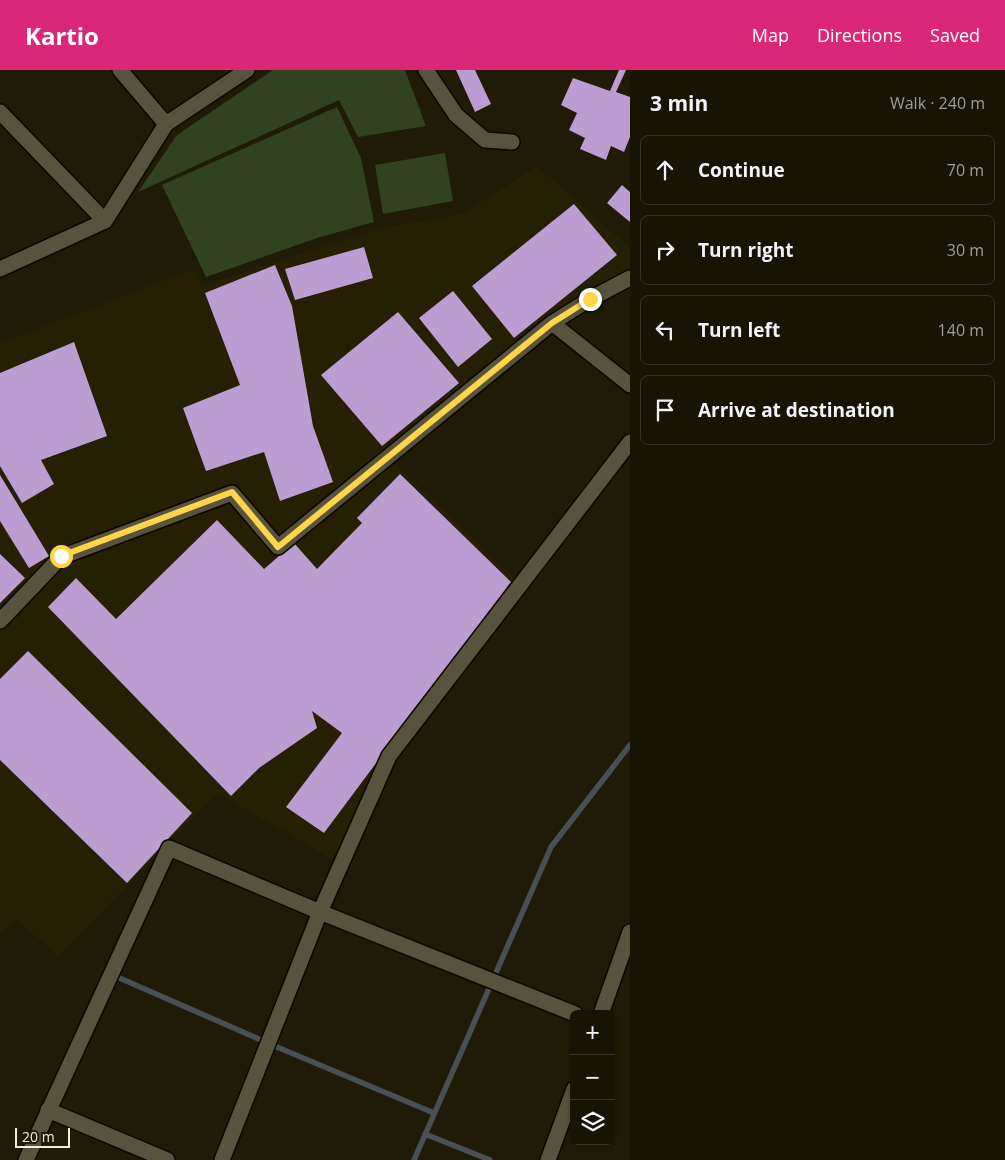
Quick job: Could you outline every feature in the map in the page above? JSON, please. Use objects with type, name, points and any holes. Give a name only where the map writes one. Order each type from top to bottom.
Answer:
[{"type":"street","points":[[120,70],[166,124]]},
{"type":"street","points":[[0,269],[105,221],[166,124],[248,70]]},
{"type":"street","points":[[426,70],[456,115],[485,140],[512,142]]},
{"type":"street","points":[[0,112],[105,221]]},
{"type":"street","points":[[0,621],[61,556],[232,492],[278,547],[552,323],[590,299],[630,278]]},
{"type":"street","points":[[552,323],[630,385]]},
{"type":"street","points":[[222,1160],[320,912],[389,756],[630,442]]},
{"type":"street","points":[[26,1160],[169,848],[320,912],[570,1012]]},
{"type":"street","points":[[602,1010],[630,932]]},
{"type":"street","points":[[548,1160],[570,1100]]},
{"type":"street","points":[[48,1110],[167,1160]]},
{"type":"shaded area","points":[[537,166],[630,248],[630,271],[386,455],[515,579],[382,759],[333,860],[218,793],[58,956],[17,920],[0,933],[0,343],[194,269],[202,286],[380,228],[462,214]]},
{"type":"green space","points":[[273,70],[405,70],[426,126],[358,137],[339,100],[138,192],[177,135]]},
{"type":"green space","points":[[337,107],[361,158],[374,222],[317,238],[206,277],[162,185]]},
{"type":"green space","points":[[445,153],[453,201],[383,214],[375,165]]},
{"type":"building","points":[[456,70],[475,70],[491,104],[475,112]]},
{"type":"building","points":[[619,70],[626,70],[616,92],[630,97],[630,137],[624,152],[611,146],[606,160],[580,149],[585,138],[569,130],[577,113],[561,105],[573,78],[610,91]]},
{"type":"building","points":[[622,185],[630,192],[630,222],[607,203]]},
{"type":"building","points":[[574,204],[617,255],[514,338],[472,286]]},
{"type":"building","points":[[364,247],[373,278],[295,300],[285,269]]},
{"type":"building","points":[[275,265],[292,306],[313,426],[333,482],[280,501],[264,452],[206,471],[183,408],[240,385],[205,293]]},
{"type":"building","points":[[453,291],[492,339],[458,367],[419,318]]},
{"type":"building","points":[[398,312],[459,383],[382,446],[321,375]]},
{"type":"building","points":[[74,342],[107,436],[41,460],[54,484],[22,503],[0,466],[0,373]]},
{"type":"building","points":[[400,474],[511,582],[324,833],[286,807],[342,733],[312,711],[317,728],[259,768],[231,796],[48,607],[76,578],[116,619],[217,520],[264,569],[294,543],[317,569],[362,523],[357,518]]},
{"type":"building","points":[[0,475],[49,556],[29,568],[0,521]]},
{"type":"building","points":[[0,554],[25,578],[0,603]]},
{"type":"building","points":[[28,651],[192,813],[127,883],[0,760],[0,679]]},
{"type":"waterway","points":[[414,1160],[551,847],[630,745]]},
{"type":"waterway","points":[[115,976],[434,1113]]},
{"type":"waterway","points":[[425,1134],[490,1160]]},
{"type":"route","points":[[61,556],[232,492],[278,547],[552,323],[590,299]]}]
